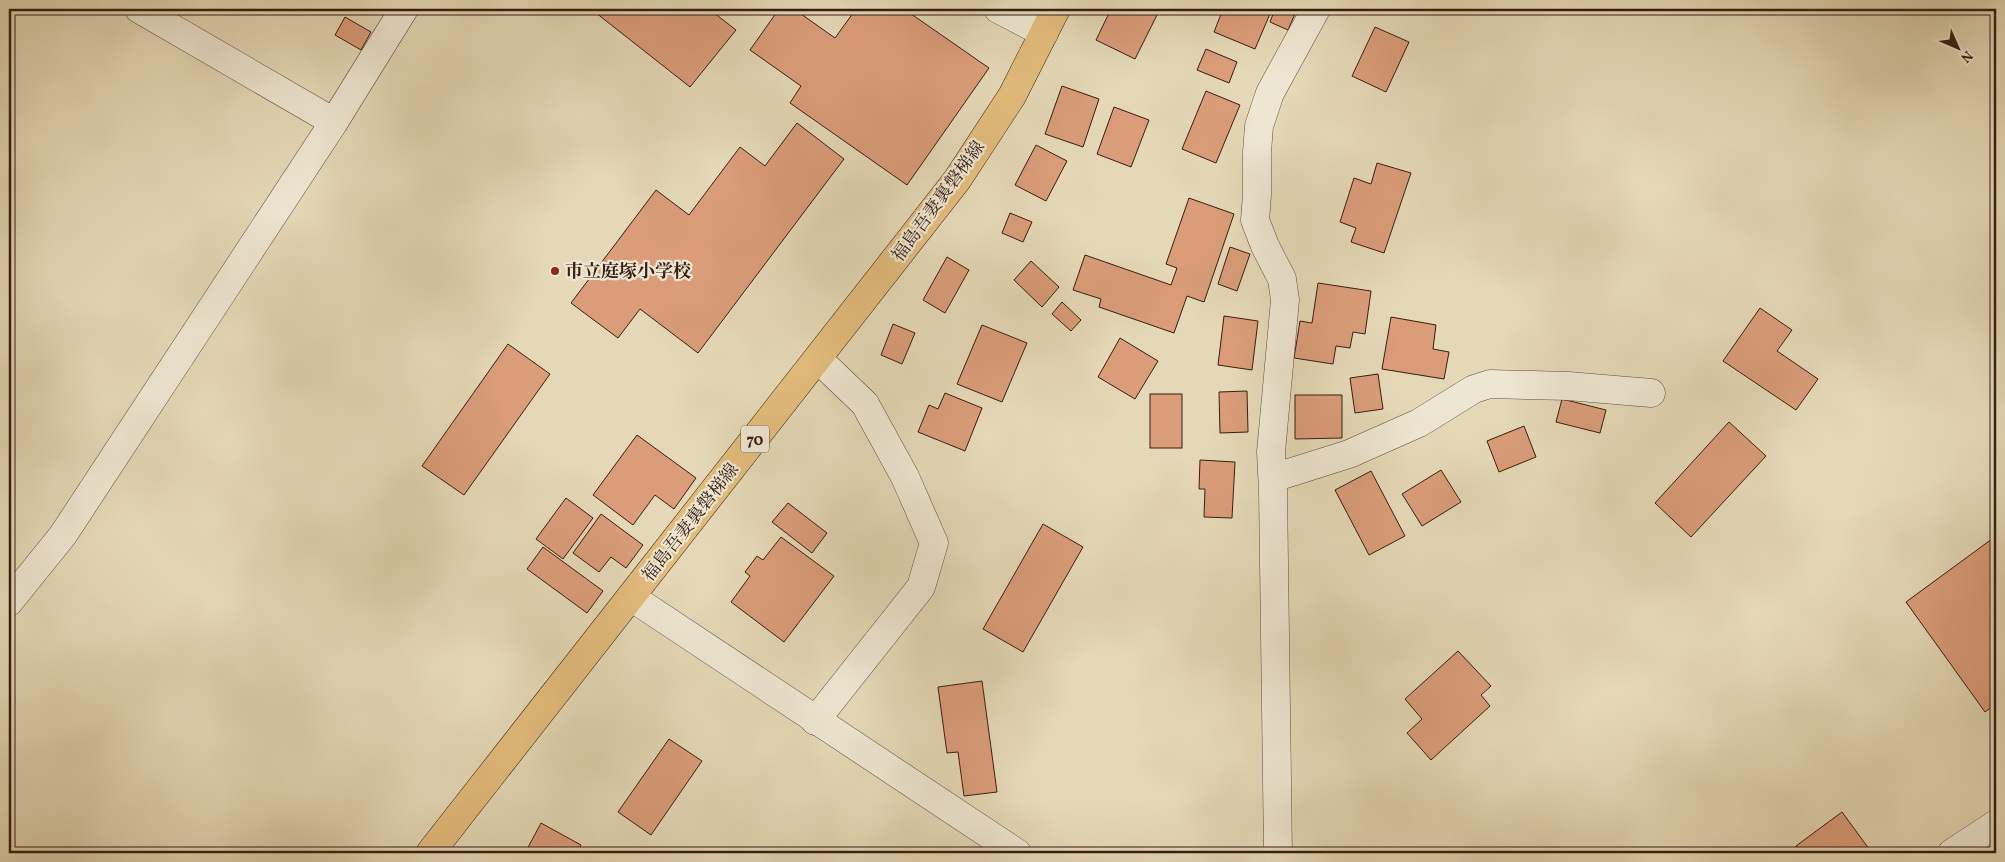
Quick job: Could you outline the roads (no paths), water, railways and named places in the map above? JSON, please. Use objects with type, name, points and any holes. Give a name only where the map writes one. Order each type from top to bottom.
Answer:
[{"type":"main road","name":"福島吾妻裏磐梯線","points":[[430,853],[957,180],[1012,96],[1056,9]]},
{"type":"street","points":[[139,9],[334,122]]},
{"type":"street","points":[[9,602],[64,535],[334,122],[404,9]]},
{"type":"street","points":[[998,9],[1044,33]]},
{"type":"street","points":[[1278,853],[1273,478],[1271,452],[1284,300],[1282,279],[1265,246],[1255,220],[1257,152],[1259,126],[1270,93],[1316,9]]},
{"type":"street","points":[[815,721],[921,587],[934,543],[905,477],[865,404],[818,359]]},
{"type":"street","points":[[1273,478],[1348,454],[1402,431],[1419,423],[1474,389],[1490,384],[1568,386],[1651,393]]},
{"type":"street","points":[[631,598],[1017,853]]},
{"type":"street","points":[[1952,853],[1996,824]]},
{"type":"place","name":"市立庭塚小学校","points":[[555,271]]}]
